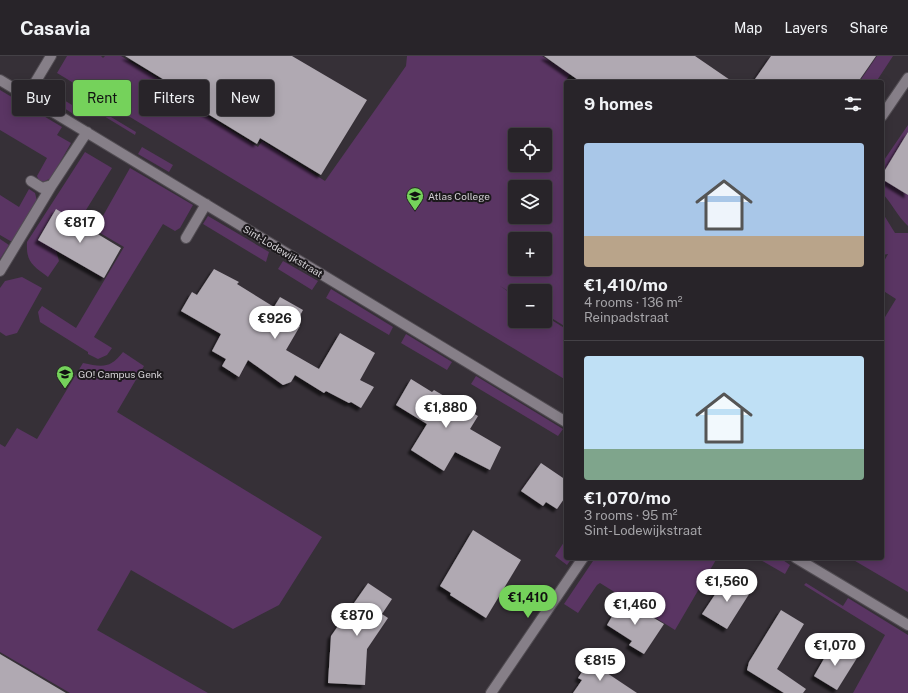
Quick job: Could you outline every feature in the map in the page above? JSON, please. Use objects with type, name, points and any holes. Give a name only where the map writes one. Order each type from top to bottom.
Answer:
[{"type":"street","points":[[37,80],[52,56]]},
{"type":"street","points":[[884,113],[908,78]]},
{"type":"street","name":"Sint-Lodewijkstraat","points":[[0,80],[12,87]]},
{"type":"street","name":"Sint-Lodewijkstraat","points":[[60,116],[564,421]]},
{"type":"street","points":[[0,271],[52,185],[87,132]]},
{"type":"street","points":[[31,181],[42,188],[52,185]]},
{"type":"street","points":[[186,238],[206,204]]},
{"type":"street","points":[[491,693],[582,560]]},
{"type":"street","points":[[799,560],[908,625]]},
{"type":"shaded area","points":[[67,56],[101,56],[103,58],[105,56],[121,56],[161,80],[139,80],[139,116],[207,116],[258,147],[262,141],[325,181],[406,66],[407,56],[542,56],[570,74],[567,79],[568,80],[564,80],[564,326],[552,318],[552,284],[508,284],[508,291],[500,286],[508,291],[508,328],[552,328],[552,320],[564,328],[564,379],[128,116],[131,116],[131,80],[73,80],[73,83],[57,73]]},
{"type":"shaded area","points":[[877,56],[893,56],[877,80],[860,80]]},
{"type":"shaded area","points":[[0,90],[12,97],[12,116],[44,116],[62,127],[57,135],[71,143],[51,178],[43,182],[39,181],[37,176],[47,158],[0,130]]},
{"type":"shaded area","points":[[65,101],[73,106],[73,114],[65,109]]},
{"type":"shaded area","points":[[104,116],[109,116],[136,132],[135,135]]},
{"type":"shaded area","points":[[908,125],[908,132],[884,172],[884,160]]},
{"type":"shaded area","points":[[142,147],[173,165],[169,172],[138,154]]},
{"type":"shaded area","points":[[85,152],[112,168],[86,210],[74,219],[55,210],[38,239],[56,250],[59,261],[48,277],[34,266],[29,259],[27,242]]},
{"type":"shaded area","points":[[130,168],[193,205],[180,228],[175,231],[163,224],[94,337],[112,348],[107,355],[98,359],[40,322],[38,312],[42,306],[76,328],[124,247],[95,230]]},
{"type":"shaded area","points":[[884,180],[908,195],[908,226],[901,218],[884,195]]},
{"type":"shaded area","points":[[29,189],[35,193],[37,201],[12,242],[0,235],[0,195],[19,207]]},
{"type":"shaded area","points":[[884,215],[895,233],[908,233],[908,592],[853,560],[884,560],[884,319],[896,299],[884,291],[884,261],[888,254],[884,255]]},
{"type":"shaded area","points":[[208,216],[269,252],[266,262],[203,224]]},
{"type":"shaded area","points":[[0,239],[9,245],[0,259]]},
{"type":"shaded area","points":[[283,261],[318,281],[312,290],[278,269]]},
{"type":"shaded area","points":[[22,277],[42,288],[17,333],[6,336],[0,332],[0,288],[5,281]]},
{"type":"shaded area","points":[[331,289],[393,327],[389,335],[326,298]]},
{"type":"shaded area","points":[[406,334],[452,362],[447,370],[401,343]]},
{"type":"shaded area","points":[[123,352],[144,366],[117,412],[322,537],[279,605],[233,629],[131,570],[97,630],[208,693],[70,693],[0,652],[0,444],[5,447],[17,428],[37,439],[83,363],[101,366],[110,364]]},
{"type":"shaded area","points":[[476,376],[563,429],[558,436],[471,384]]},
{"type":"shaded area","points":[[564,542],[564,560],[571,560],[567,565],[555,556]]},
{"type":"shaded area","points":[[594,560],[716,560],[675,630],[600,583],[597,585],[578,613],[564,604]]},
{"type":"shaded area","points":[[760,560],[783,560],[790,565],[785,574]]},
{"type":"shaded area","points":[[806,583],[843,606],[848,598],[908,635],[908,693],[853,693],[885,635],[804,585]]},
{"type":"building","points":[[125,56],[292,56],[367,100],[321,175],[260,138],[257,144],[209,115],[209,80],[164,80]]},
{"type":"building","points":[[544,56],[695,56],[730,80],[578,80]]},
{"type":"building","points":[[771,56],[876,56],[859,80],[754,80]]},
{"type":"building","points":[[908,132],[908,195],[884,180],[884,172]]},
{"type":"building","points":[[56,209],[121,248],[104,278],[38,240]]},
{"type":"building","points":[[214,269],[239,282],[237,284],[274,307],[280,297],[303,310],[296,323],[300,326],[286,350],[319,369],[340,333],[375,353],[360,380],[374,387],[361,408],[326,391],[324,393],[295,375],[291,382],[283,385],[248,360],[239,377],[222,366],[226,359],[212,351],[221,334],[181,311],[192,292],[197,295]]},
{"type":"building","points":[[411,379],[432,392],[434,390],[478,416],[470,429],[501,447],[490,470],[455,452],[444,471],[411,450],[427,424],[396,405]]},
{"type":"building","points":[[541,463],[564,479],[564,499],[557,509],[546,502],[543,506],[521,491]]},
{"type":"building","points":[[473,530],[521,560],[486,618],[450,595],[451,593],[440,586]]},
{"type":"building","points":[[726,578],[751,591],[727,629],[702,614]]},
{"type":"building","points":[[368,583],[392,599],[382,614],[388,618],[367,649],[365,685],[328,683],[331,636]]},
{"type":"building","points":[[622,599],[664,624],[644,654],[629,645],[632,641],[607,625]]},
{"type":"building","points":[[781,610],[804,624],[777,669],[806,689],[803,693],[784,693],[747,670],[749,662]]},
{"type":"building","points":[[833,643],[857,658],[837,690],[814,676]]},
{"type":"building","points":[[0,654],[66,693],[0,693]]},
{"type":"building","points":[[589,661],[637,693],[573,693],[582,680],[578,678]]},
{"type":"place","name":"Atlas College","points":[[415,211]]},
{"type":"place","name":"GO! Campus Genk","points":[[65,389]]}]
